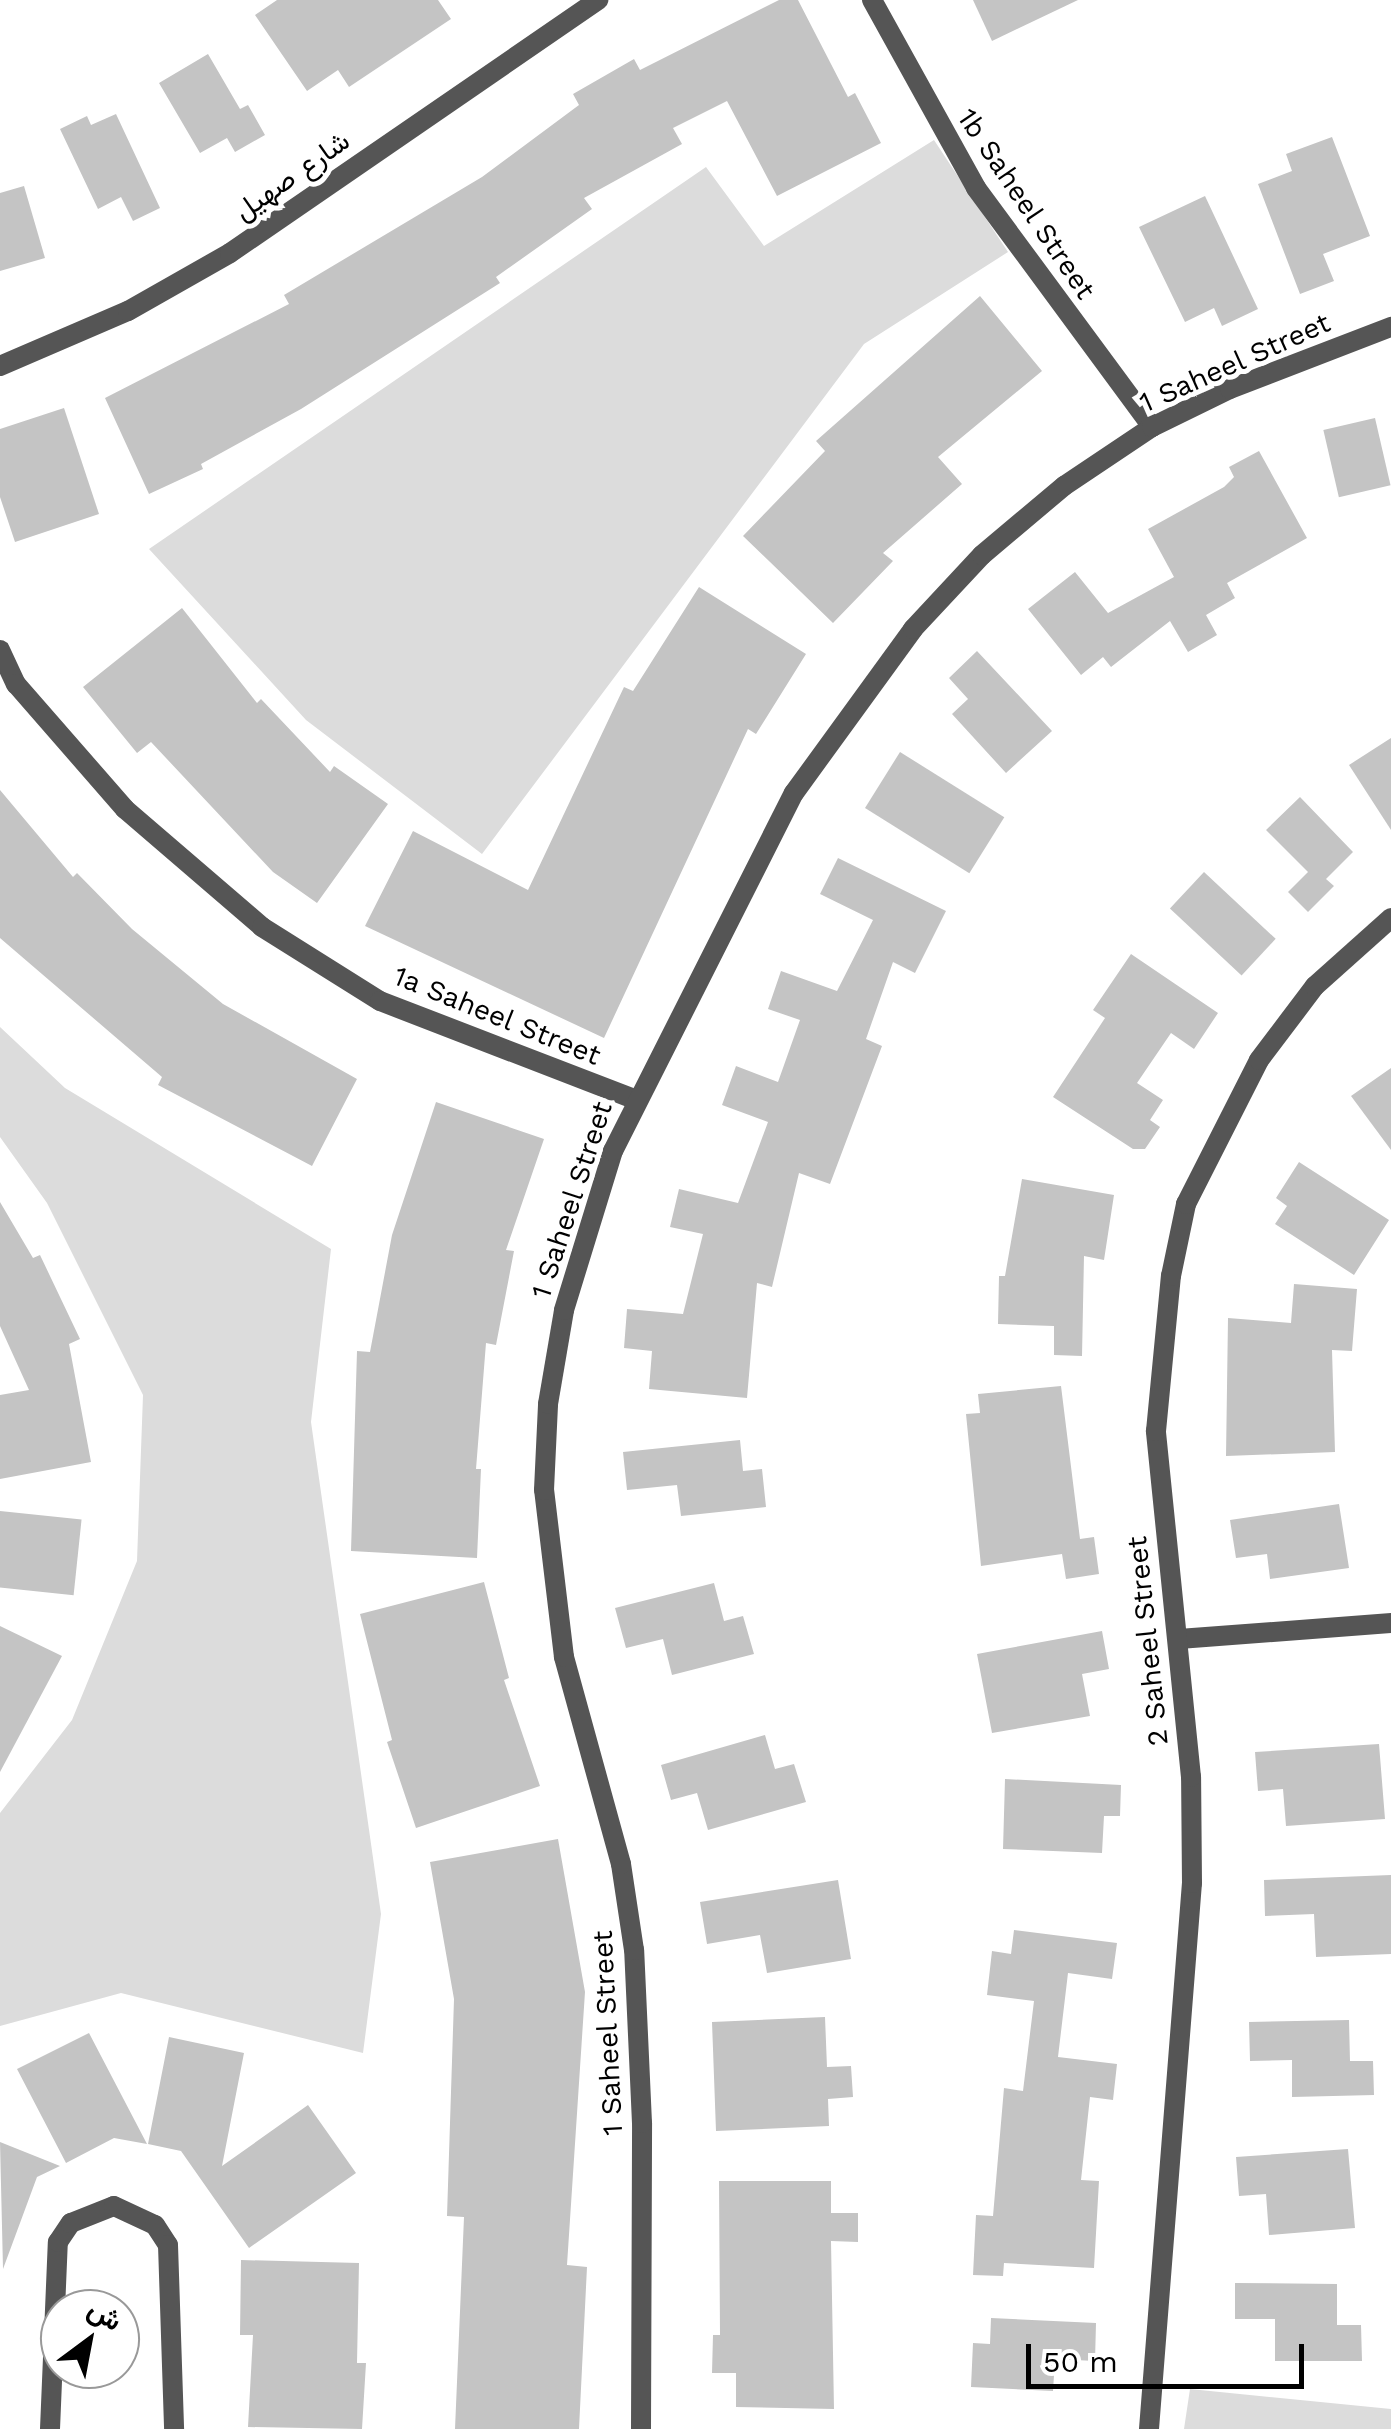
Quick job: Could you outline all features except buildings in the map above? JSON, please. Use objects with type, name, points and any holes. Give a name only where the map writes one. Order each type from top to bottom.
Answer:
[{"type":"street","name":"شارع صهيل","points":[[0,366],[128,311],[230,253],[598,0]]},
{"type":"street","name":"1b Saheel Street","points":[[872,0],[986,204],[1152,427]]},
{"type":"street","name":"1 Saheel Street","points":[[640,2429],[641,2036],[634,1950],[621,1864],[564,1657],[544,1490],[548,1404],[564,1310],[634,1100],[794,793],[850,709],[982,555],[1064,486],[1152,427],[1230,388],[1391,327]]},
{"type":"street","name":"1a Saheel Street","points":[[0,650],[16,684],[126,809],[262,927],[380,1001],[634,1100]]},
{"type":"street","name":"2 Saheel Street","points":[[1149,2429],[1192,1883],[1179,1638],[1156,1431],[1159,1353],[1186,1204],[1259,1060],[1315,986],[1391,918]]},
{"type":"street","points":[[1179,1638],[1391,1623]]},
{"type":"street","points":[[50,2429],[58,2242],[71,2222],[114,2206],[155,2225],[168,2245],[174,2429]]},
{"type":"shaded area","points":[[934,140],[1008,252],[864,344],[482,854],[306,720],[149,549],[706,167],[764,246]]},
{"type":"shaded area","points":[[0,1027],[65,1088],[331,1249],[311,1422],[381,1914],[363,2053],[121,1993],[0,2026],[0,1813],[72,1720],[137,1561],[143,1395],[47,1203],[0,1137]]},
{"type":"shaded area","points":[[1190,2389],[1391,2409],[1391,2429],[1184,2429]]}]
